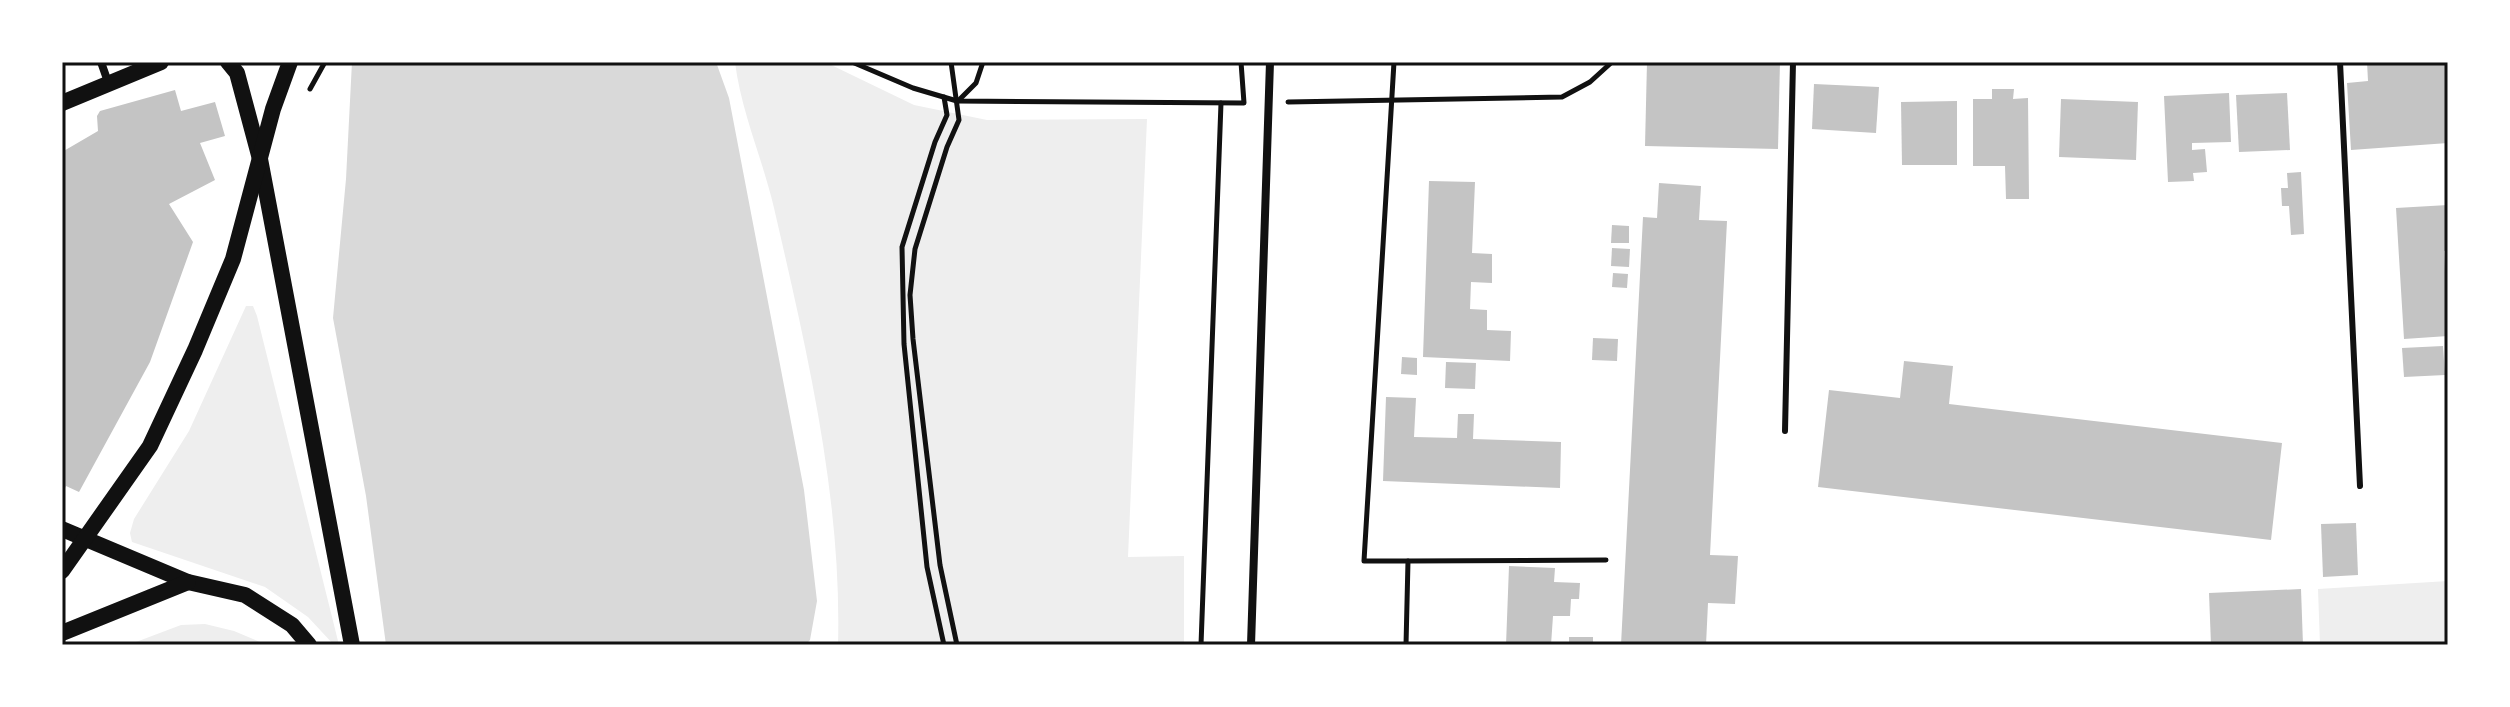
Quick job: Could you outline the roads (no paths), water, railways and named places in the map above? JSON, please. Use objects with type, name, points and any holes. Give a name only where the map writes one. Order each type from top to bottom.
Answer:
[{"type":"main road","points":[[62,103],[161,62]]},
{"type":"main road","points":[[228,62],[237,73],[260,159],[352,645]]},
{"type":"main road","points":[[62,571],[150,446],[195,350],[233,259],[273,109],[290,62]]},
{"type":"main road","points":[[62,529],[188,582],[245,595],[292,625],[309,645]]},
{"type":"main road","points":[[62,633],[188,582]]},
{"type":"street","points":[[101,62],[108,82]]},
{"type":"street","points":[[1251,645],[1270,62]]},
{"type":"lane","points":[[1785,431],[1793,62]]},
{"type":"lane","points":[[2340,62],[2360,486]]}]
